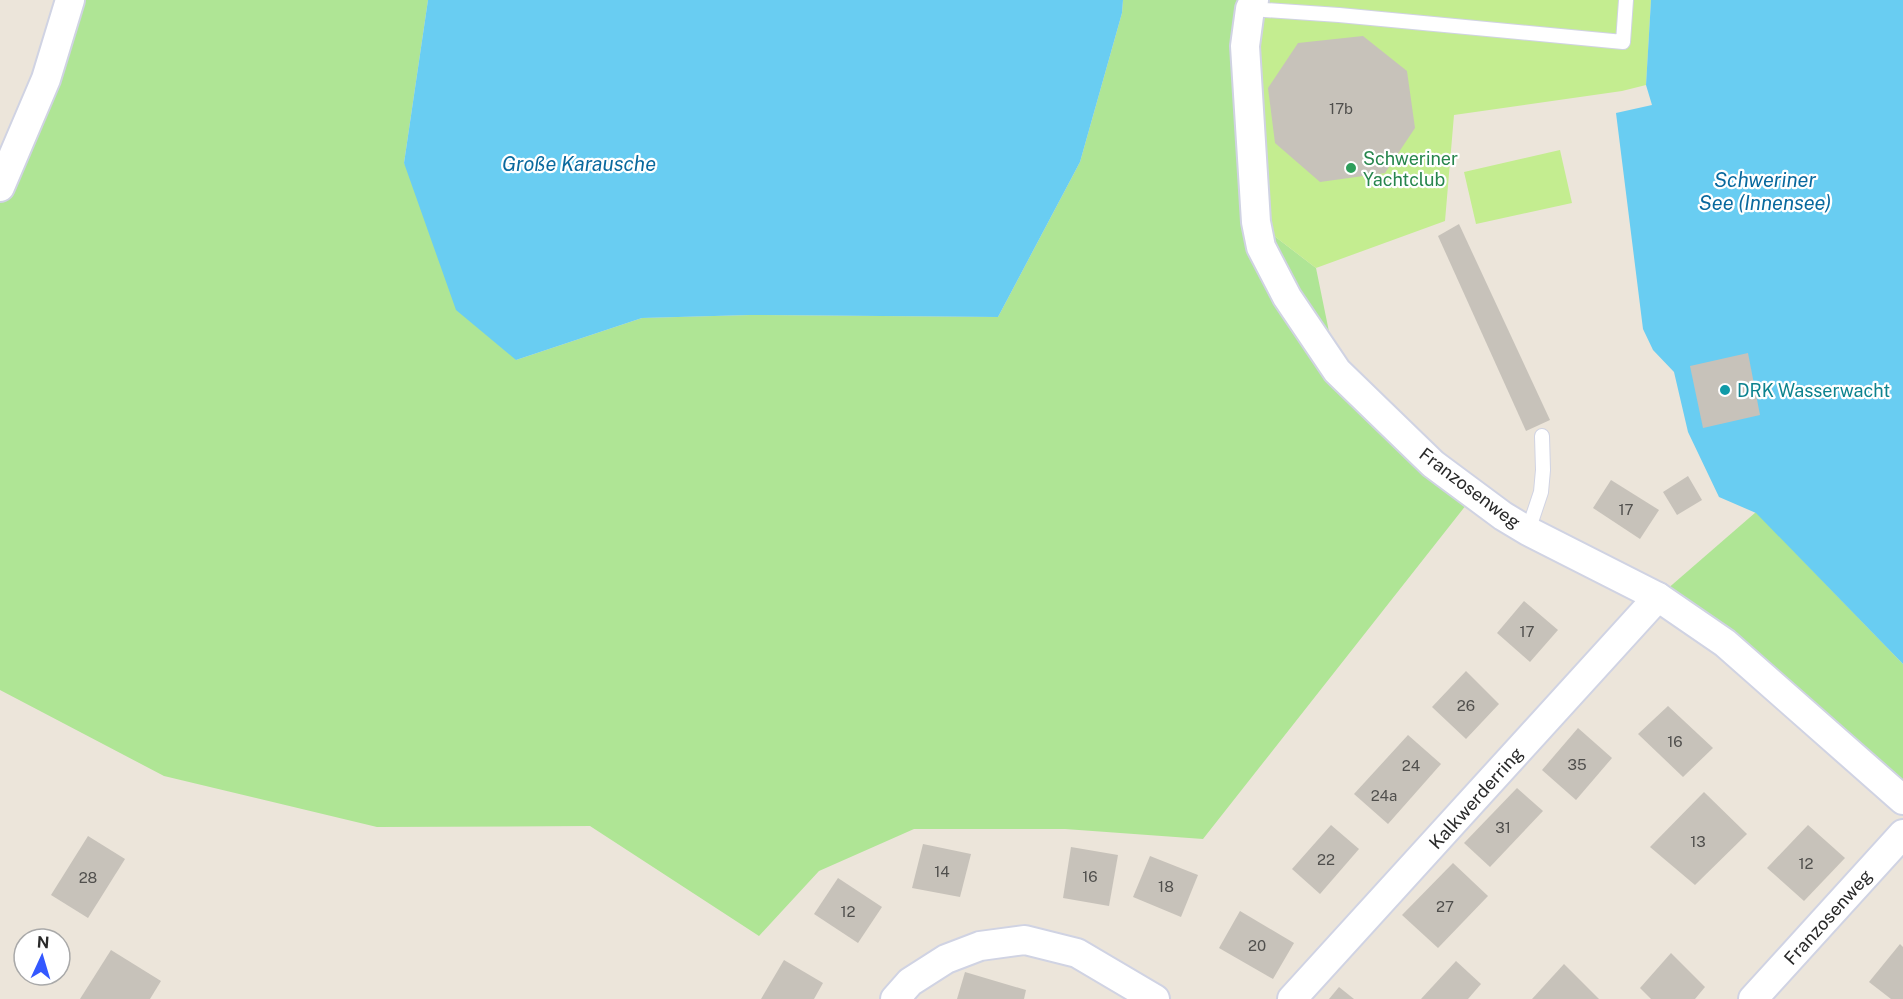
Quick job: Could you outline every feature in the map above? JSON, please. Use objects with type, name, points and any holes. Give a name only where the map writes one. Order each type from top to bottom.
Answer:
[{"type":"street","points":[[0,187],[46,79],[70,0]]},
{"type":"street","name":"Franzosenweg","points":[[1252,5],[1245,46],[1256,222],[1261,247],[1287,297],[1337,371],[1433,464],[1503,516],[1658,597],[1725,643],[1903,800]]},
{"type":"street","name":"Kalkwerderring","points":[[1292,999],[1658,597]]},
{"type":"street","name":"Franzosenweg","points":[[1753,999],[1903,834]]},
{"type":"street","points":[[895,999],[910,982],[946,959],[980,946],[1025,940],[1077,954],[1155,999]]},
{"type":"lane","points":[[1252,5],[1623,42],[1626,0]]},
{"type":"lane","points":[[1528,531],[1541,492],[1542,436]]},
{"type":"green space","points":[[70,0],[428,0],[404,163],[516,360],[642,318],[750,315],[998,317],[1080,162],[1122,13],[1123,0],[1260,0],[1256,222],[1316,268],[1337,371],[1474,495],[1203,839],[1065,829],[914,829],[819,871],[759,936],[590,826],[377,827],[164,776],[0,690],[0,187]]},
{"type":"green space","name":"Schweriner Yachtclub","points":[[1260,0],[1651,0],[1646,85],[1622,91],[1454,115],[1445,221],[1316,268],[1256,222],[1245,46]]},
{"type":"green space","points":[[1560,150],[1572,203],[1476,224],[1464,172]]},
{"type":"green space","points":[[1756,512],[1903,664],[1903,800],[1658,597]]},
{"type":"water","name":"Große Karausche","points":[[428,0],[1123,0],[1122,13],[1080,162],[998,317],[750,315],[642,318],[516,360],[456,310],[404,163]]},
{"type":"water","name":"Schweriner See (Innensee)","points":[[1651,0],[1903,0],[1903,664],[1756,513],[1719,497],[1688,432],[1674,372],[1653,350],[1643,329],[1616,113],[1652,105],[1646,85]]},
{"type":"building","points":[[1363,36],[1407,71],[1415,128],[1385,173],[1320,182],[1275,143],[1268,88],[1298,43]]},
{"type":"building","points":[[1459,224],[1550,420],[1526,431],[1438,236]]},
{"type":"building","name":"DRK Wasserwacht","points":[[1748,353],[1760,415],[1703,428],[1690,366]]},
{"type":"building","points":[[1688,476],[1702,500],[1677,515],[1663,492]]},
{"type":"building","points":[[1611,480],[1659,510],[1640,539],[1593,508]]},
{"type":"building","points":[[1524,601],[1558,630],[1530,662],[1497,633]]},
{"type":"building","points":[[1466,671],[1499,704],[1466,739],[1432,707]]},
{"type":"building","points":[[1668,706],[1713,748],[1683,777],[1638,734]]},
{"type":"building","points":[[1578,728],[1612,758],[1576,800],[1542,770]]},
{"type":"building","points":[[1408,735],[1441,764],[1388,824],[1354,794]]},
{"type":"building","points":[[1517,788],[1543,811],[1490,867],[1464,843]]},
{"type":"building","points":[[1704,792],[1747,834],[1695,885],[1650,847]]},
{"type":"building","points":[[1331,825],[1359,849],[1320,894],[1292,869]]},
{"type":"building","points":[[1808,825],[1845,858],[1804,901],[1767,868]]},
{"type":"building","points":[[88,836],[125,859],[88,918],[51,895]]},
{"type":"building","points":[[923,844],[971,854],[960,897],[912,888]]},
{"type":"building","points":[[1071,847],[1118,855],[1109,906],[1063,898]]},
{"type":"building","points":[[1150,856],[1198,875],[1181,917],[1133,897]]},
{"type":"building","points":[[1453,863],[1488,896],[1438,948],[1402,915]]},
{"type":"building","points":[[838,878],[882,907],[858,943],[814,914]]},
{"type":"building","points":[[1240,911],[1294,943],[1273,979],[1219,948]]},
{"type":"building","points":[[1900,944],[1903,947],[1903,999],[1891,999],[1869,982]]},
{"type":"building","points":[[111,950],[161,981],[150,999],[80,999]]},
{"type":"building","points":[[1671,953],[1705,987],[1695,999],[1651,999],[1640,988]]},
{"type":"building","points":[[784,960],[823,983],[814,999],[761,999]]},
{"type":"building","points":[[1456,961],[1481,984],[1468,999],[1421,999]]},
{"type":"building","points":[[1564,964],[1599,999],[1532,999]]},
{"type":"building","points":[[965,972],[1026,990],[1024,999],[957,999]]},
{"type":"building","points":[[1339,987],[1354,999],[1329,999]]},
{"type":"place","name":"Schweriner Yachtclub","points":[[1351,168]]},
{"type":"place","name":"DRK Wasserwacht","points":[[1725,390]]}]
